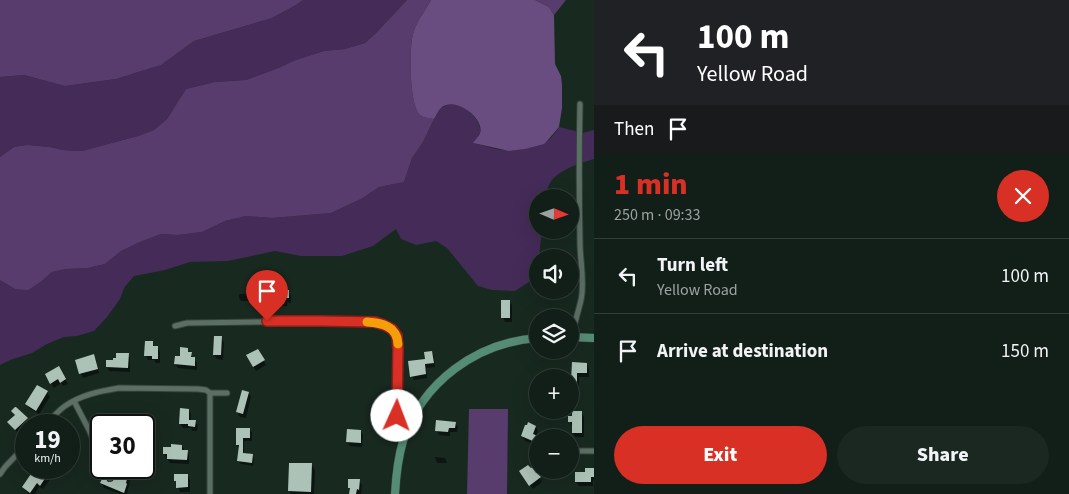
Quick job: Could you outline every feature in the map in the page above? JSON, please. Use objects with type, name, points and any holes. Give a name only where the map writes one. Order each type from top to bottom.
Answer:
[{"type":"main road","points":[[579,337],[594,338]]},
{"type":"main road","points":[[395,494],[400,451],[407,430],[428,395],[446,375],[476,355],[511,341],[529,339]]},
{"type":"street","points":[[578,309],[581,299],[582,280],[579,219],[580,104]]},
{"type":"street","points":[[175,326],[187,323],[303,321],[375,322],[384,325],[392,329],[397,336],[397,416],[400,425],[407,430]]},
{"type":"street","points":[[57,414],[66,405],[84,396],[119,388],[198,388],[206,390],[210,394],[227,393]]},
{"type":"street","points":[[210,394],[210,494]]},
{"type":"street","points":[[74,401],[90,432]]},
{"type":"street","points":[[579,451],[594,451]]},
{"type":"street","points":[[0,474],[15,457]]},
{"type":"shaded area","points":[[0,0],[303,0],[272,18],[194,41],[161,65],[116,79],[65,86],[24,75],[0,77]]},
{"type":"shaded area","points":[[303,0],[407,0],[365,43],[345,49],[324,51],[246,80],[215,82],[186,89],[167,119],[154,130],[82,151],[27,145],[14,147],[0,157],[0,77],[24,75],[65,86],[116,79],[161,65],[194,41],[272,18]]},
{"type":"shaded area","points":[[407,0],[431,0],[414,30],[411,51],[411,76],[416,109],[421,116],[434,119],[423,142],[412,158],[404,182],[379,187],[361,199],[331,213],[272,218],[246,216],[225,221],[202,232],[178,235],[161,234],[121,251],[105,264],[52,272],[28,290],[15,289],[0,280],[0,157],[14,147],[27,145],[82,151],[138,136],[154,130],[167,119],[186,89],[215,82],[246,80],[324,51],[345,49],[365,43]]},
{"type":"shaded area","points":[[431,0],[535,0],[549,7],[554,15],[555,64],[561,76],[562,108],[559,127],[544,144],[509,151],[473,143],[480,133],[478,121],[468,110],[454,104],[441,108],[434,119],[420,115],[416,109],[412,89],[412,41],[416,25]]},
{"type":"shaded area","points":[[535,0],[566,0],[554,15],[549,7]]},
{"type":"shaded area","points":[[449,104],[465,108],[478,122],[480,129],[473,143],[498,149],[521,149],[545,142],[549,140],[559,127],[583,133],[594,130],[594,159],[575,165],[562,172],[552,180],[547,189],[529,189],[529,239],[541,239],[540,249],[529,249],[529,282],[515,291],[492,290],[478,286],[447,248],[436,241],[416,245],[401,239],[396,229],[373,246],[342,256],[301,256],[275,251],[228,261],[190,262],[165,270],[134,276],[124,288],[120,299],[107,317],[94,331],[77,336],[64,337],[32,353],[0,365],[0,280],[15,289],[43,280],[52,272],[105,264],[121,251],[161,234],[178,235],[202,232],[225,221],[246,216],[272,218],[331,213],[361,199],[379,187],[404,182],[412,158],[441,108]]},
{"type":"shaded area","points":[[469,409],[508,409],[507,494],[467,494]]},
{"type":"building","points":[[275,290],[289,290],[289,298],[285,298],[285,302],[271,300],[271,292],[275,293]]},
{"type":"building","points":[[501,300],[510,300],[510,318],[501,318]]},
{"type":"building","points":[[214,336],[222,336],[221,355],[213,355]]},
{"type":"building","points":[[145,341],[153,341],[153,346],[158,346],[158,359],[152,359],[152,356],[144,356]]},
{"type":"building","points":[[180,347],[188,348],[188,352],[192,352],[191,357],[195,357],[195,366],[174,364],[175,356],[180,356]]},
{"type":"building","points":[[258,349],[265,360],[253,367],[246,355]]},
{"type":"building","points":[[432,351],[434,363],[425,364],[426,374],[410,377],[408,361],[425,359],[424,352]]},
{"type":"building","points":[[116,353],[129,353],[128,368],[106,367],[106,360],[116,358]]},
{"type":"building","points":[[94,354],[98,369],[79,374],[75,360]]},
{"type":"building","points":[[572,362],[587,363],[587,373],[579,373],[579,369],[572,369]]},
{"type":"building","points":[[59,366],[66,379],[60,383],[58,379],[50,384],[45,374]]},
{"type":"building","points":[[37,385],[48,391],[36,411],[25,404]]},
{"type":"building","points":[[242,390],[249,392],[243,414],[236,412]]},
{"type":"building","points":[[16,407],[24,414],[15,415],[11,411]]},
{"type":"building","points":[[180,408],[189,409],[189,420],[196,420],[195,427],[188,426],[188,424],[179,424]]},
{"type":"building","points":[[579,411],[582,411],[582,433],[579,433],[579,429],[572,429],[572,422],[568,422],[568,419],[579,419]]},
{"type":"building","points":[[15,415],[15,430],[7,422]]},
{"type":"building","points":[[436,420],[456,422],[455,428],[449,428],[448,432],[435,431]]},
{"type":"building","points":[[528,422],[536,426],[535,429],[529,429],[529,439],[521,436],[525,425]]},
{"type":"building","points":[[236,428],[250,428],[250,438],[243,438],[243,453],[253,454],[252,463],[237,461],[239,445],[236,445]]},
{"type":"building","points":[[347,429],[361,430],[361,443],[346,442]]},
{"type":"building","points":[[171,444],[182,445],[182,450],[188,450],[187,460],[167,459],[167,454],[163,454],[163,447],[171,447]]},
{"type":"building","points":[[289,463],[312,463],[311,492],[288,491]]},
{"type":"building","points":[[528,465],[529,479],[538,479],[529,486],[519,471]]},
{"type":"building","points":[[585,468],[594,468],[594,477],[591,477],[591,482],[575,482],[575,479],[579,479],[579,472],[585,472]]},
{"type":"building","points":[[174,474],[188,474],[188,487],[176,488]]},
{"type":"building","points":[[27,479],[45,479],[40,486],[37,483],[30,493],[22,487]]},
{"type":"building","points":[[102,479],[106,479],[108,482],[114,479],[127,479],[124,493],[100,483]]},
{"type":"building","points":[[348,479],[360,479],[359,490],[357,489],[356,494],[349,494]]},
{"type":"slow traffic","points":[[367,322],[375,322],[392,329],[397,336],[398,344]]},
{"type":"route","points":[[267,321],[375,322],[392,329],[397,336],[398,349],[397,416]]}]
